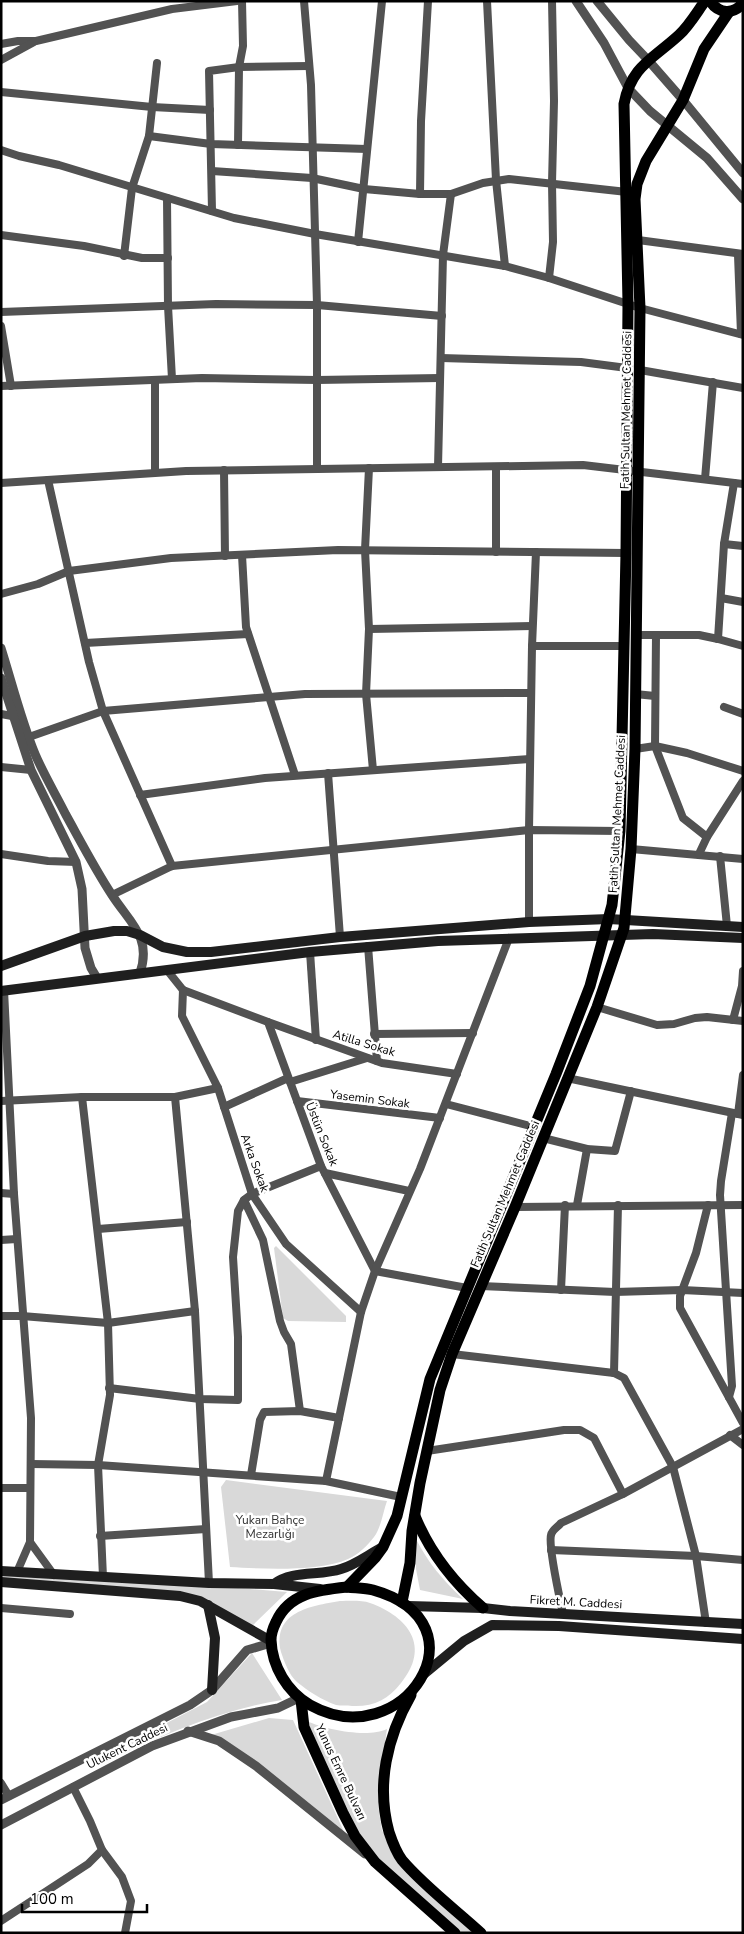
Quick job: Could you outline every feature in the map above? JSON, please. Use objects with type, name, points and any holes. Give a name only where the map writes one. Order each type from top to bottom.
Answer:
[{"type":"main road","points":[[347,1587],[383,1547],[397,1516],[430,1379],[590,986],[609,919],[616,880],[620,831],[626,553],[628,303],[624,104],[628,88],[639,68],[680,34],[705,1]]},
{"type":"main road","points":[[710,1],[718,10],[735,12]]},
{"type":"main road","name":"Fatih Sultan Mehmet Caddesi","points":[[405,1604],[414,1515],[434,1410],[452,1354],[516,1207],[597,1008],[623,934],[631,849],[635,749],[640,308],[635,199],[637,184],[646,160],[683,100],[700,56],[743,2]]},
{"type":"main road","points":[[1,966],[85,936],[114,931],[127,931],[164,947],[187,952],[212,952],[340,937],[529,922],[609,919],[743,928]]},
{"type":"main road","points":[[3,991],[368,946],[623,934],[743,938]]},
{"type":"main road","points":[[414,1515],[427,1542],[443,1567],[462,1589],[483,1608]]},
{"type":"main road","points":[[274,1584],[288,1577],[340,1569],[383,1547]]},
{"type":"main road","points":[[1,1571],[209,1583],[274,1584],[323,1590]]},
{"type":"main road","points":[[1,1582],[180,1596],[208,1605],[271,1642]]},
{"type":"main road","points":[[416,1687],[396,1704],[373,1716],[337,1715],[319,1710],[300,1699],[280,1675],[272,1652],[271,1642],[271,1635],[280,1614],[291,1602],[303,1595],[347,1587],[372,1589],[405,1604],[423,1623],[429,1635],[429,1661],[424,1674],[400,1714],[389,1748],[384,1773],[383,1797],[385,1816],[391,1839],[400,1858],[481,1933]]},
{"type":"main road","name":"Fikret M. Caddesi","points":[[405,1604],[743,1624]]},
{"type":"main road","points":[[208,1605],[214,1638],[212,1690]]},
{"type":"main road","points":[[424,1674],[464,1641],[492,1625],[559,1626],[743,1639]]},
{"type":"main road","name":"Yunus Emre Bulvarı","points":[[300,1699],[304,1727],[355,1836],[375,1862],[455,1933]]},
{"type":"street","points":[[1,60],[36,41],[172,5],[237,1]]},
{"type":"street","points":[[238,145],[242,1]]},
{"type":"street","points":[[304,1],[309,66],[317,304],[317,469]]},
{"type":"street","points":[[358,242],[382,1]]},
{"type":"street","points":[[420,194],[421,121],[428,1]]},
{"type":"street","points":[[487,1],[496,180],[505,266]]},
{"type":"street","points":[[549,278],[553,242],[554,101],[552,1]]},
{"type":"street","points":[[576,1],[604,43],[628,88],[666,126],[707,158],[743,199]]},
{"type":"street","points":[[597,1],[743,173]]},
{"type":"street","points":[[1,44],[18,41],[36,41]]},
{"type":"street","points":[[124,256],[132,188],[149,136],[157,63]]},
{"type":"street","points":[[212,211],[210,71],[239,67],[309,66]]},
{"type":"street","points":[[1,92],[152,107],[210,110]]},
{"type":"street","points":[[149,136],[211,144],[367,149]]},
{"type":"street","points":[[1,150],[59,165],[234,218],[358,242],[505,266],[549,278],[640,308],[742,334],[741,255],[638,240]]},
{"type":"street","points":[[212,171],[312,178],[364,189],[420,194],[450,194],[496,180],[509,179],[627,192]]},
{"type":"street","points":[[438,467],[443,255],[450,194]]},
{"type":"street","points":[[167,198],[168,306],[172,379]]},
{"type":"street","points":[[1,235],[84,246],[124,256],[168,258]]},
{"type":"street","points":[[1,312],[168,306],[317,304],[442,316]]},
{"type":"street","points":[[1,326],[11,386]]},
{"type":"street","points":[[441,358],[581,362],[627,368]]},
{"type":"street","points":[[640,370],[743,388]]},
{"type":"street","points":[[1,386],[172,379],[317,380],[440,378]]},
{"type":"street","points":[[154,380],[155,472]]},
{"type":"street","points":[[705,479],[713,382]]},
{"type":"street","points":[[1,483],[155,472],[583,465],[738,483],[724,544],[718,638]]},
{"type":"street","points":[[496,467],[496,552]]},
{"type":"street","points":[[369,468],[365,550],[369,629],[366,694],[373,770]]},
{"type":"street","points":[[224,470],[225,556]]},
{"type":"street","points":[[48,480],[84,643],[103,711],[172,866]]},
{"type":"street","points":[[724,544],[743,546]]},
{"type":"street","points":[[1,594],[38,584],[69,571],[171,558],[365,550],[626,553]]},
{"type":"street","points":[[529,922],[530,693],[536,552]]},
{"type":"street","points":[[242,555],[246,627],[295,776]]},
{"type":"street","points":[[721,598],[743,602]]},
{"type":"street","points":[[369,629],[532,626]]},
{"type":"street","points":[[84,643],[248,634]]},
{"type":"street","points":[[636,634],[698,635],[718,638],[743,646]]},
{"type":"street","points":[[656,635],[655,746],[683,818],[707,837]]},
{"type":"street","points":[[532,646],[624,646]]},
{"type":"street","points":[[1,648],[29,737],[42,770],[87,854],[140,935],[144,945],[144,956],[140,973]]},
{"type":"street","points":[[1,678],[31,770],[76,862],[82,889],[87,958],[97,978]]},
{"type":"street","points":[[29,737],[103,711],[305,694],[530,693]]},
{"type":"street","points":[[635,694],[655,696]]},
{"type":"street","points":[[724,707],[743,714]]},
{"type":"street","points":[[1,714],[12,716]]},
{"type":"street","points":[[635,749],[655,746],[687,753],[743,771]]},
{"type":"street","points":[[140,795],[265,778],[530,759]]},
{"type":"street","points":[[1,766],[31,770]]},
{"type":"street","points":[[328,773],[340,937]]},
{"type":"street","points":[[699,854],[707,837],[742,785]]},
{"type":"street","points":[[112,894],[172,866],[529,830],[620,831]]},
{"type":"street","points":[[631,849],[743,859]]},
{"type":"street","points":[[1,854],[48,861],[76,862]]},
{"type":"street","points":[[720,856],[728,926]]},
{"type":"street","points":[[326,1481],[361,1312],[375,1271],[420,1169],[446,1104],[509,938]]},
{"type":"street","points":[[368,946],[377,1061]]},
{"type":"street","points":[[310,952],[316,1040]]},
{"type":"street","points":[[167,970],[183,990],[268,1022]]},
{"type":"street","points":[[733,1020],[742,986],[743,971]]},
{"type":"street","name":"Arka Sokak","points":[[183,990],[182,1016],[218,1088],[252,1194],[286,1244],[361,1312]]},
{"type":"street","points":[[3,991],[5,1101],[31,1418],[30,1542],[17,1572]]},
{"type":"street","points":[[597,1008],[657,1025],[674,1024],[695,1018],[743,1021]]},
{"type":"street","name":"Atilla Sokak","points":[[268,1022],[377,1061],[457,1074]]},
{"type":"street","name":"Üstün Sokak","points":[[268,1022],[323,1170],[375,1271]]},
{"type":"street","points":[[374,1034],[473,1033]]},
{"type":"street","points":[[224,1107],[289,1080],[367,1058]]},
{"type":"street","points":[[729,1397],[732,1386],[721,1181],[738,1114],[743,1075]]},
{"type":"street","points":[[567,1078],[738,1114]]},
{"type":"street","points":[[5,1101],[82,1097],[175,1097],[218,1088]]},
{"type":"street","points":[[543,1138],[588,1149],[615,1151],[631,1091]]},
{"type":"street","points":[[82,1097],[108,1323],[110,1395],[98,1465],[103,1577]]},
{"type":"street","points":[[175,1097],[195,1312],[209,1583]]},
{"type":"street","name":"Yasemin Sokak","points":[[297,1101],[440,1118]]},
{"type":"street","points":[[446,1104],[534,1127]]},
{"type":"street","points":[[577,1205],[588,1149]]},
{"type":"street","points":[[109,1388],[200,1400],[238,1400],[238,1337],[233,1257],[238,1211],[244,1200],[252,1194],[323,1170],[410,1191]]},
{"type":"street","points":[[1,1193],[14,1194]]},
{"type":"street","points":[[244,1200],[263,1240],[280,1320],[291,1344],[300,1411]]},
{"type":"street","points":[[516,1207],[565,1205],[743,1205]]},
{"type":"street","points":[[561,1290],[565,1205]]},
{"type":"street","points":[[614,1373],[618,1205]]},
{"type":"street","points":[[708,1205],[696,1253],[682,1290],[680,1302],[683,1315],[743,1423]]},
{"type":"street","points":[[98,1229],[187,1222]]},
{"type":"street","points":[[1,1240],[17,1239]]},
{"type":"street","points":[[375,1271],[466,1288]]},
{"type":"street","points":[[481,1286],[615,1292],[682,1290],[727,1294],[743,1293]]},
{"type":"street","points":[[1,1316],[108,1323],[195,1312]]},
{"type":"street","points":[[452,1354],[614,1373],[620,1375],[627,1382],[673,1467],[696,1556],[706,1623]]},
{"type":"street","points":[[251,1475],[262,1414],[267,1411],[300,1411],[339,1418]]},
{"type":"street","points":[[563,1614],[551,1550],[551,1536],[561,1523],[623,1494],[743,1429]]},
{"type":"street","points":[[427,1450],[564,1430],[580,1430],[594,1438],[623,1494]]},
{"type":"street","points":[[730,1435],[742,1445],[743,1454]]},
{"type":"street","points":[[31,1464],[98,1465],[326,1481],[401,1497]]},
{"type":"street","points":[[1,1488],[29,1488]]},
{"type":"street","points":[[100,1536],[206,1529]]},
{"type":"street","points":[[30,1542],[54,1575]]},
{"type":"street","points":[[551,1550],[696,1556],[743,1560]]},
{"type":"street","points":[[1,1608],[70,1614]]},
{"type":"street","points":[[1,1783],[5,1798],[190,1705],[212,1690],[247,1650],[271,1642]]},
{"type":"street","name":"Ulukent Caddesi","points":[[1,1825],[152,1746],[188,1731],[231,1717],[278,1708],[300,1699]]},
{"type":"street","points":[[188,1731],[220,1741],[256,1766],[375,1862]]},
{"type":"street","points":[[73,1787],[90,1820],[102,1850],[122,1877],[131,1901],[125,1933]]},
{"type":"street","points":[[1,1920],[88,1864],[102,1850]]},
{"type":"green space","points":[[276,1246],[346,1316],[346,1322],[288,1321],[283,1318],[274,1248]]},
{"type":"green space","name":"Yukarı Bahçe Mezarlığı","points":[[226,1480],[387,1501],[380,1525],[374,1537],[362,1550],[348,1559],[306,1568],[230,1567],[221,1487]]},
{"type":"green space","points":[[416,1539],[436,1571],[463,1599],[420,1590],[416,1569]]},
{"type":"green space","points":[[1,1575],[213,1586],[287,1592],[250,1628],[210,1601],[1,1580]]},
{"type":"green space","points":[[340,1601],[367,1602],[396,1616],[405,1625],[415,1646],[410,1670],[401,1683],[391,1694],[373,1704],[360,1706],[338,1705],[320,1698],[294,1679],[287,1668],[281,1652],[280,1639],[282,1628],[296,1613],[317,1605]]},
{"type":"green space","points":[[252,1653],[282,1700],[259,1704],[193,1724],[107,1761],[111,1752],[207,1702]]},
{"type":"green space","points":[[269,1718],[293,1720],[345,1834],[211,1735]]},
{"type":"green space","points":[[307,1721],[347,1732],[369,1733],[387,1729],[378,1790],[382,1830],[392,1853],[473,1933],[462,1933],[412,1891],[377,1857],[349,1816]]}]
